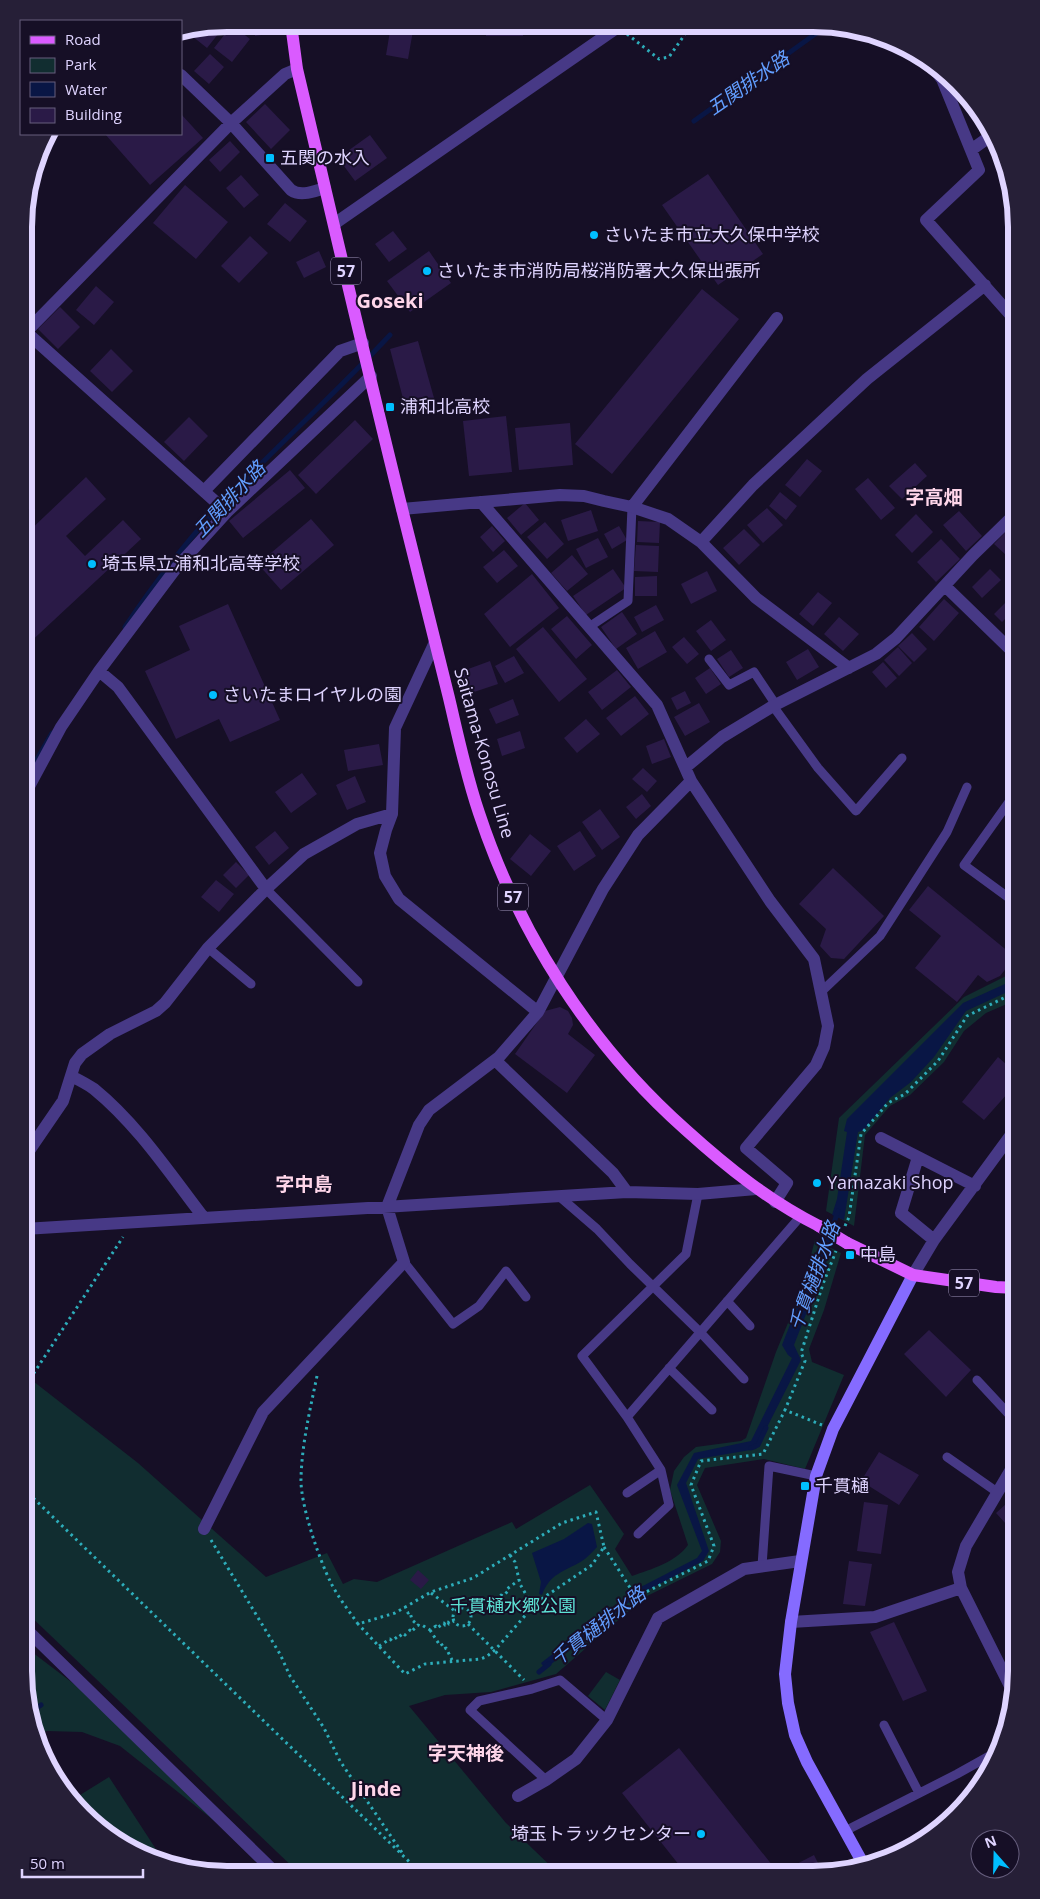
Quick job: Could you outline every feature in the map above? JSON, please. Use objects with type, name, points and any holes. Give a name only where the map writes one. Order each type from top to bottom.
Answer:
[{"type":"main road","name":"Saitama-Konosu Line","points":[[293,32],[297,69],[462,752],[478,812],[497,862],[535,942],[580,1012],[632,1077],[661,1108],[719,1159],[775,1202],[913,1276],[1008,1288]]},
{"type":"street","points":[[334,224],[611,32]]},
{"type":"street","points":[[32,326],[231,123],[286,74],[297,69]]},
{"type":"street","points":[[182,76],[231,123],[295,193],[304,194],[325,188]]},
{"type":"street","points":[[944,84],[978,170],[926,220],[1008,312]]},
{"type":"street","points":[[971,150],[986,139]]},
{"type":"street","points":[[701,542],[753,485],[867,378],[985,285]]},
{"type":"street","points":[[632,507],[777,318]]},
{"type":"street","points":[[32,337],[227,512]]},
{"type":"street","points":[[32,781],[62,727],[99,671],[177,567],[367,360],[340,351],[204,491]]},
{"type":"street","points":[[402,509],[560,496],[584,496],[632,507],[668,519],[701,542],[756,598],[849,668]]},
{"type":"street","points":[[480,502],[657,705],[691,781],[770,901],[814,959],[828,1026],[824,1047],[816,1065],[746,1148],[787,1183],[775,1202]]},
{"type":"street","points":[[686,767],[722,737],[774,705],[876,654],[896,638],[1008,521]]},
{"type":"street","points":[[944,586],[1008,647]]},
{"type":"street","points":[[435,642],[395,728],[392,814],[380,853],[385,876],[399,899],[538,1012]]},
{"type":"street","points":[[99,671],[118,687],[266,889]]},
{"type":"street","points":[[204,1529],[246,1442],[263,1412],[404,1262],[387,1207],[419,1125],[429,1110],[495,1060],[538,1012],[603,890],[638,834],[691,781]]},
{"type":"street","points":[[32,1146],[62,1101],[75,1063],[95,1044],[156,1011],[165,1003],[208,948],[266,889],[304,854],[357,824],[392,814]]},
{"type":"street","points":[[495,1060],[613,1172],[626,1192]]},
{"type":"street","points":[[71,1076],[92,1088],[127,1122],[204,1218]]},
{"type":"street","points":[[881,1138],[975,1186]]},
{"type":"street","points":[[861,1860],[807,1762],[795,1735],[788,1703],[785,1674],[791,1622],[816,1476],[833,1429],[913,1276],[934,1240],[1008,1139]]},
{"type":"street","points":[[918,1157],[901,1213],[934,1240]]},
{"type":"street","points":[[32,1229],[626,1192],[698,1194],[756,1188]]},
{"type":"street","points":[[1007,1681],[961,1588],[958,1572],[966,1546],[1008,1474]]},
{"type":"street","points":[[518,1796],[546,1780],[576,1759],[607,1720],[658,1618],[744,1569],[800,1561]]},
{"type":"street","points":[[791,1622],[875,1617],[961,1588]]},
{"type":"street","points":[[32,1634],[269,1866]]},
{"type":"lane","points":[[589,627],[628,600],[632,507]]},
{"type":"lane","points":[[709,659],[729,685],[754,672],[774,705],[818,768],[856,811],[902,758]]},
{"type":"lane","points":[[821,992],[880,936],[947,832],[967,787]]},
{"type":"lane","points":[[1008,803],[964,864],[1008,897]]},
{"type":"lane","points":[[266,889],[358,982]]},
{"type":"lane","points":[[208,948],[252,984]]},
{"type":"lane","points":[[638,1534],[669,1505],[661,1470],[627,1417],[582,1356],[686,1254],[698,1194]]},
{"type":"lane","points":[[560,1197],[597,1229],[744,1379]]},
{"type":"lane","points":[[627,1417],[800,1217]]},
{"type":"lane","points":[[404,1262],[452,1324],[479,1306],[506,1271],[526,1297]]},
{"type":"lane","points":[[727,1301],[750,1326]]},
{"type":"lane","points":[[670,1368],[712,1410]]},
{"type":"lane","points":[[977,1380],[1008,1413]]},
{"type":"lane","points":[[947,1457],[997,1492]]},
{"type":"lane","points":[[762,1566],[769,1466],[816,1476]]},
{"type":"lane","points":[[627,1493],[661,1470]]},
{"type":"lane","points":[[546,1780],[470,1710],[479,1701],[532,1689],[560,1680],[607,1720]]},
{"type":"lane","points":[[884,1725],[919,1793]]},
{"type":"lane","points":[[845,1831],[988,1757]]},
{"type":"path","points":[[624,32],[659,59],[669,57],[686,32]]},
{"type":"path","points":[[845,1238],[861,1134],[888,1103],[905,1094],[938,1061],[967,1016],[1008,996]]},
{"type":"path","points":[[32,1376],[121,1240],[129,1223]]},
{"type":"path","points":[[358,1624],[395,1613],[431,1592],[473,1578],[562,1523],[596,1512],[604,1547],[636,1598],[708,1561],[714,1546],[691,1485],[702,1462],[763,1454],[785,1410],[805,1362],[801,1353],[836,1250]]},
{"type":"path","points":[[319,1353],[318,1369],[306,1428],[301,1479],[303,1499],[316,1545],[332,1584],[358,1624],[406,1674],[426,1664],[486,1656],[495,1650],[537,1602],[592,1564],[604,1547]]},
{"type":"path","points":[[785,1410],[808,1419]]},
{"type":"path","points":[[32,1497],[413,1866]]},
{"type":"path","points":[[204,1529],[280,1654],[290,1676],[324,1728],[340,1760],[411,1866]]},
{"type":"path","points":[[510,1555],[515,1562],[518,1581],[533,1607]]},
{"type":"path","points":[[470,1611],[482,1603],[483,1605],[488,1600],[490,1602],[494,1598],[496,1600],[501,1595],[503,1596],[508,1591],[507,1589],[518,1581]]},
{"type":"path","points":[[431,1592],[455,1611]]},
{"type":"path","points":[[405,1607],[412,1620],[430,1630],[439,1644],[441,1643],[444,1649],[446,1648],[452,1660]]},
{"type":"path","points":[[452,1622],[455,1611],[462,1608],[470,1611]]},
{"type":"path","points":[[430,1630],[448,1622],[449,1624],[452,1622],[462,1626],[468,1624],[471,1617],[470,1611]]},
{"type":"path","points":[[468,1624],[532,1689]]},
{"type":"path","points":[[378,1646],[390,1639],[392,1641],[397,1636],[398,1638],[410,1630],[412,1632],[418,1625]]},
{"type":"green space","points":[[1008,975],[1008,1003],[986,1013],[964,1031],[944,1062],[910,1095],[890,1106],[865,1135],[854,1226],[826,1211],[839,1118],[964,997]]},
{"type":"green space","name":"千貫樋水郷公園","points":[[815,1240],[841,1253],[824,1310],[809,1349],[812,1362],[844,1375],[805,1469],[764,1459],[705,1468],[697,1485],[721,1541],[720,1552],[712,1564],[645,1597],[556,1674],[491,1692],[445,1695],[409,1706],[506,1823],[551,1866],[292,1866],[32,1618],[32,1380],[138,1463],[266,1577],[327,1553],[343,1584],[354,1579],[377,1582],[512,1522],[516,1529],[590,1485],[624,1534],[615,1549],[632,1576],[663,1564],[677,1556],[688,1545],[670,1490],[674,1471],[684,1457],[696,1447],[741,1441],[746,1438],[776,1352],[802,1289]]},
{"type":"green space","points":[[32,1652],[99,1703],[222,1827],[120,1746],[82,1732],[47,1731],[43,1733],[36,1710]]},
{"type":"green space","points":[[606,1672],[620,1680],[605,1710],[588,1696]]},
{"type":"green space","points":[[109,1777],[159,1854],[119,1834],[99,1818],[78,1796]]},
{"type":"water","points":[[1008,983],[1008,992],[966,1011],[934,1057],[911,1082],[890,1098],[864,1130],[858,1132],[844,1220],[832,1215],[837,1199],[847,1132],[844,1131],[847,1119],[963,1003]]},
{"type":"water","points":[[821,1246],[831,1250],[794,1345],[801,1360],[756,1449],[698,1459],[686,1483],[709,1551],[703,1561],[637,1596],[545,1669],[541,1663],[635,1590],[697,1558],[702,1551],[677,1485],[694,1453],[751,1441],[792,1358],[782,1345]]},
{"type":"water","points":[[588,1523],[592,1524],[597,1547],[584,1560],[553,1577],[542,1595],[539,1594],[541,1582],[532,1553],[564,1539]]},
{"type":"building","points":[[226,32],[241,32],[250,39],[232,62],[214,48]]},
{"type":"building","points":[[255,32],[274,33],[255,36]]},
{"type":"building","points":[[390,32],[413,32],[408,59],[386,55]]},
{"type":"building","points":[[486,32],[523,32],[523,36],[486,36]]},
{"type":"building","points":[[219,33],[207,48],[192,36]]},
{"type":"building","points":[[210,54],[224,67],[209,84],[194,71]]},
{"type":"building","points":[[265,104],[290,130],[271,149],[246,122]]},
{"type":"building","points":[[182,115],[203,138],[150,185],[106,135],[182,135]]},
{"type":"building","points":[[370,135],[387,158],[355,181],[338,158]]},
{"type":"building","points":[[230,141],[240,152],[220,172],[209,160]]},
{"type":"building","points":[[708,174],[763,254],[718,285],[662,205]]},
{"type":"building","points":[[241,175],[259,195],[244,208],[226,188]]},
{"type":"building","points":[[185,185],[228,222],[196,259],[153,223]]},
{"type":"building","points":[[285,203],[307,221],[290,242],[267,224]]},
{"type":"building","points":[[393,231],[407,249],[389,262],[375,244]]},
{"type":"building","points":[[250,236],[268,253],[239,283],[221,266]]},
{"type":"building","points":[[319,251],[326,267],[304,278],[296,262]]},
{"type":"building","points":[[429,251],[451,283],[410,312],[387,281]]},
{"type":"building","points":[[96,286],[114,302],[94,325],[76,310]]},
{"type":"building","points":[[702,289],[739,319],[612,474],[575,444]]},
{"type":"building","points":[[60,307],[80,327],[58,349],[38,329]]},
{"type":"building","points":[[418,341],[434,398],[405,406],[390,349]]},
{"type":"building","points":[[111,349],[133,371],[112,392],[90,371]]},
{"type":"building","points":[[506,416],[512,472],[469,476],[463,421]]},
{"type":"building","points":[[189,417],[208,436],[184,461],[164,442]]},
{"type":"building","points":[[355,420],[373,439],[316,494],[298,475]]},
{"type":"building","points":[[570,423],[573,465],[519,470],[515,428]]},
{"type":"building","points":[[807,459],[822,471],[800,497],[785,485]]},
{"type":"building","points":[[915,463],[927,476],[902,499],[889,486]]},
{"type":"building","points":[[290,470],[305,488],[243,538],[229,521]]},
{"type":"building","points":[[86,477],[106,499],[66,536],[85,556],[123,520],[141,539],[32,640],[32,528]]},
{"type":"building","points":[[868,478],[895,508],[881,520],[855,489]]},
{"type":"building","points":[[780,492],[797,506],[786,520],[769,506]]},
{"type":"building","points":[[525,503],[539,520],[521,535],[507,518]]},
{"type":"building","points":[[767,508],[783,525],[763,543],[747,525]]},
{"type":"building","points":[[591,510],[598,531],[568,541],[561,520]]},
{"type":"building","points":[[959,511],[982,536],[966,551],[943,525]]},
{"type":"building","points":[[916,514],[933,532],[912,553],[895,535]]},
{"type":"building","points":[[311,519],[334,545],[281,590],[258,564]]},
{"type":"building","points":[[638,521],[660,522],[659,543],[637,542]]},
{"type":"building","points":[[545,522],[564,544],[547,559],[527,537]]},
{"type":"building","points":[[492,526],[505,541],[493,552],[480,537]]},
{"type":"building","points":[[619,526],[627,540],[612,549],[604,534]]},
{"type":"building","points":[[744,529],[760,545],[739,565],[723,548]]},
{"type":"building","points":[[1008,529],[1008,553],[1006,555],[994,544]]},
{"type":"building","points":[[598,538],[608,557],[586,568],[576,549]]},
{"type":"building","points":[[941,539],[960,559],[936,582],[917,562]]},
{"type":"building","points":[[636,545],[659,546],[658,572],[634,571]]},
{"type":"building","points":[[504,550],[518,566],[497,583],[483,567]]},
{"type":"building","points":[[572,555],[588,574],[567,591],[551,573]]},
{"type":"building","points":[[613,569],[626,588],[586,615],[573,596]]},
{"type":"building","points":[[990,569],[1001,580],[982,598],[972,587]]},
{"type":"building","points":[[707,571],[717,591],[691,604],[681,584]]},
{"type":"building","points":[[532,574],[559,608],[510,647],[484,614]]},
{"type":"building","points":[[657,576],[657,596],[635,596],[635,577]]},
{"type":"building","points":[[818,592],[832,603],[813,626],[799,614]]},
{"type":"building","points":[[944,599],[959,613],[934,641],[919,627]]},
{"type":"building","points":[[1008,600],[1008,616],[1002,622],[994,614]]},
{"type":"building","name":"さいたまロイヤルの園","points":[[228,604],[280,720],[230,742],[219,719],[176,739],[145,671],[190,650],[179,626]]},
{"type":"building","points":[[656,605],[664,620],[642,632],[634,617]]},
{"type":"building","points":[[622,612],[637,634],[616,649],[601,627]]},
{"type":"building","points":[[567,616],[592,645],[576,659],[551,629]]},
{"type":"building","points":[[839,617],[859,634],[843,651],[824,634]]},
{"type":"building","points":[[711,620],[726,640],[711,651],[696,631]]},
{"type":"building","points":[[543,627],[587,679],[559,702],[516,649]]},
{"type":"building","points":[[655,631],[667,652],[638,669],[626,648]]},
{"type":"building","points":[[912,633],[927,649],[914,662],[898,646]]},
{"type":"building","points":[[684,637],[699,654],[687,664],[672,647]]},
{"type":"building","points":[[898,647],[912,663],[899,676],[884,660]]},
{"type":"building","points":[[808,649],[819,667],[797,680],[786,662]]},
{"type":"building","points":[[731,650],[743,668],[729,677],[717,659]]},
{"type":"building","points":[[514,656],[524,673],[505,683],[495,666]]},
{"type":"building","points":[[490,661],[498,684],[468,694],[460,672]]},
{"type":"building","points":[[883,662],[897,678],[886,688],[872,672]]},
{"type":"building","points":[[710,668],[721,684],[706,694],[695,678]]},
{"type":"building","points":[[617,670],[631,687],[602,710],[588,692]]},
{"type":"building","points":[[685,691],[691,703],[677,710],[671,698]]},
{"type":"building","points":[[635,696],[649,714],[621,736],[606,718]]},
{"type":"building","points":[[513,699],[519,715],[496,724],[489,709]]},
{"type":"building","points":[[699,703],[710,722],[685,736],[674,717]]},
{"type":"building","points":[[586,719],[600,734],[577,753],[564,738]]},
{"type":"building","points":[[520,731],[525,748],[502,756],[497,739]]},
{"type":"building","points":[[664,739],[671,757],[652,764],[646,746]]},
{"type":"building","points":[[379,744],[383,765],[348,771],[344,750]]},
{"type":"building","points":[[643,768],[657,781],[647,792],[632,779]]},
{"type":"building","points":[[302,773],[317,794],[291,813],[275,792]]},
{"type":"building","points":[[355,776],[366,802],[347,810],[336,785]]},
{"type":"building","points":[[642,794],[651,806],[636,819],[626,807]]},
{"type":"building","points":[[600,809],[620,837],[602,850],[582,822]]},
{"type":"building","points":[[275,831],[289,848],[269,865],[255,847]]},
{"type":"building","points":[[580,831],[596,856],[574,871],[557,846]]},
{"type":"building","points":[[530,834],[551,851],[531,876],[510,859]]},
{"type":"building","points":[[236,862],[249,875],[236,888],[223,875]]},
{"type":"building","points":[[833,868],[884,916],[844,959],[831,958],[820,946],[826,929],[799,904]]},
{"type":"building","points":[[216,880],[234,894],[219,912],[201,897]]},
{"type":"building","points":[[928,886],[1008,951],[1008,966],[1000,976],[987,982],[978,975],[957,1002],[915,968],[941,936],[909,910]]},
{"type":"building","points":[[560,1007],[568,1011],[572,1018],[573,1025],[568,1034],[595,1055],[567,1093],[515,1054],[545,1011]]},
{"type":"building","points":[[998,1057],[1008,1066],[1008,1093],[984,1120],[962,1102]]},
{"type":"building","points":[[929,1330],[971,1370],[946,1397],[904,1354]]},
{"type":"building","points":[[879,1452],[919,1475],[899,1505],[861,1481]]},
{"type":"building","points":[[864,1502],[888,1505],[881,1554],[857,1551]]},
{"type":"building","points":[[1008,1502],[1008,1526],[996,1513]]},
{"type":"building","points":[[849,1561],[872,1564],[865,1606],[843,1604]]},
{"type":"building","points":[[418,1570],[429,1580],[421,1589],[410,1580]]},
{"type":"building","points":[[894,1622],[927,1691],[903,1701],[870,1632]]},
{"type":"building","name":"埼玉トラックセンター","points":[[679,1748],[773,1866],[680,1866],[622,1793]]},
{"type":"building","points":[[814,1855],[820,1866],[812,1866],[793,1866]]},
{"type":"waterway","name":"五関排水路","points":[[694,121],[817,32]]},
{"type":"waterway","name":"五関排水路","points":[[125,627],[167,568],[213,513],[390,335]]},
{"type":"waterway","name":"五関排水路","points":[[32,768],[52,733]]},
{"type":"waterway","name":"千貫樋排水路","points":[[824,1252],[838,1211]]},
{"type":"waterway","name":"千貫樋排水路","points":[[751,1448],[758,1445],[766,1428]]},
{"type":"waterway","name":"千貫樋排水路","points":[[539,1672],[549,1664]]},
{"type":"waterway","points":[[36,1709],[41,1705]]},
{"type":"place","name":"五関の水入","points":[[270,158]]},
{"type":"place","name":"さいたま市立大久保中学校","points":[[594,235]]},
{"type":"place","name":"さいたま市消防局桜消防署大久保出張所","points":[[427,271]]},
{"type":"place","name":"浦和北高校","points":[[390,407]]},
{"type":"place","name":"埼玉県立浦和北高等学校","points":[[92,564]]},
{"type":"place","name":"さいたまロイヤルの園","points":[[213,695]]},
{"type":"place","name":"Yamazaki Shop","points":[[817,1183]]},
{"type":"place","name":"中島","points":[[850,1255]]},
{"type":"place","name":"千貫樋","points":[[805,1486]]},
{"type":"place","name":"埼玉トラックセンター","points":[[701,1834]]},
{"type":"district","name":"Goseki","points":[[390,301]]},
{"type":"district","name":"字高畑","points":[[934,497]]},
{"type":"district","name":"字中島","points":[[304,1184]]},
{"type":"district","name":"字天神後","points":[[466,1753]]},
{"type":"district","name":"Jinde","points":[[376,1789]]}]
